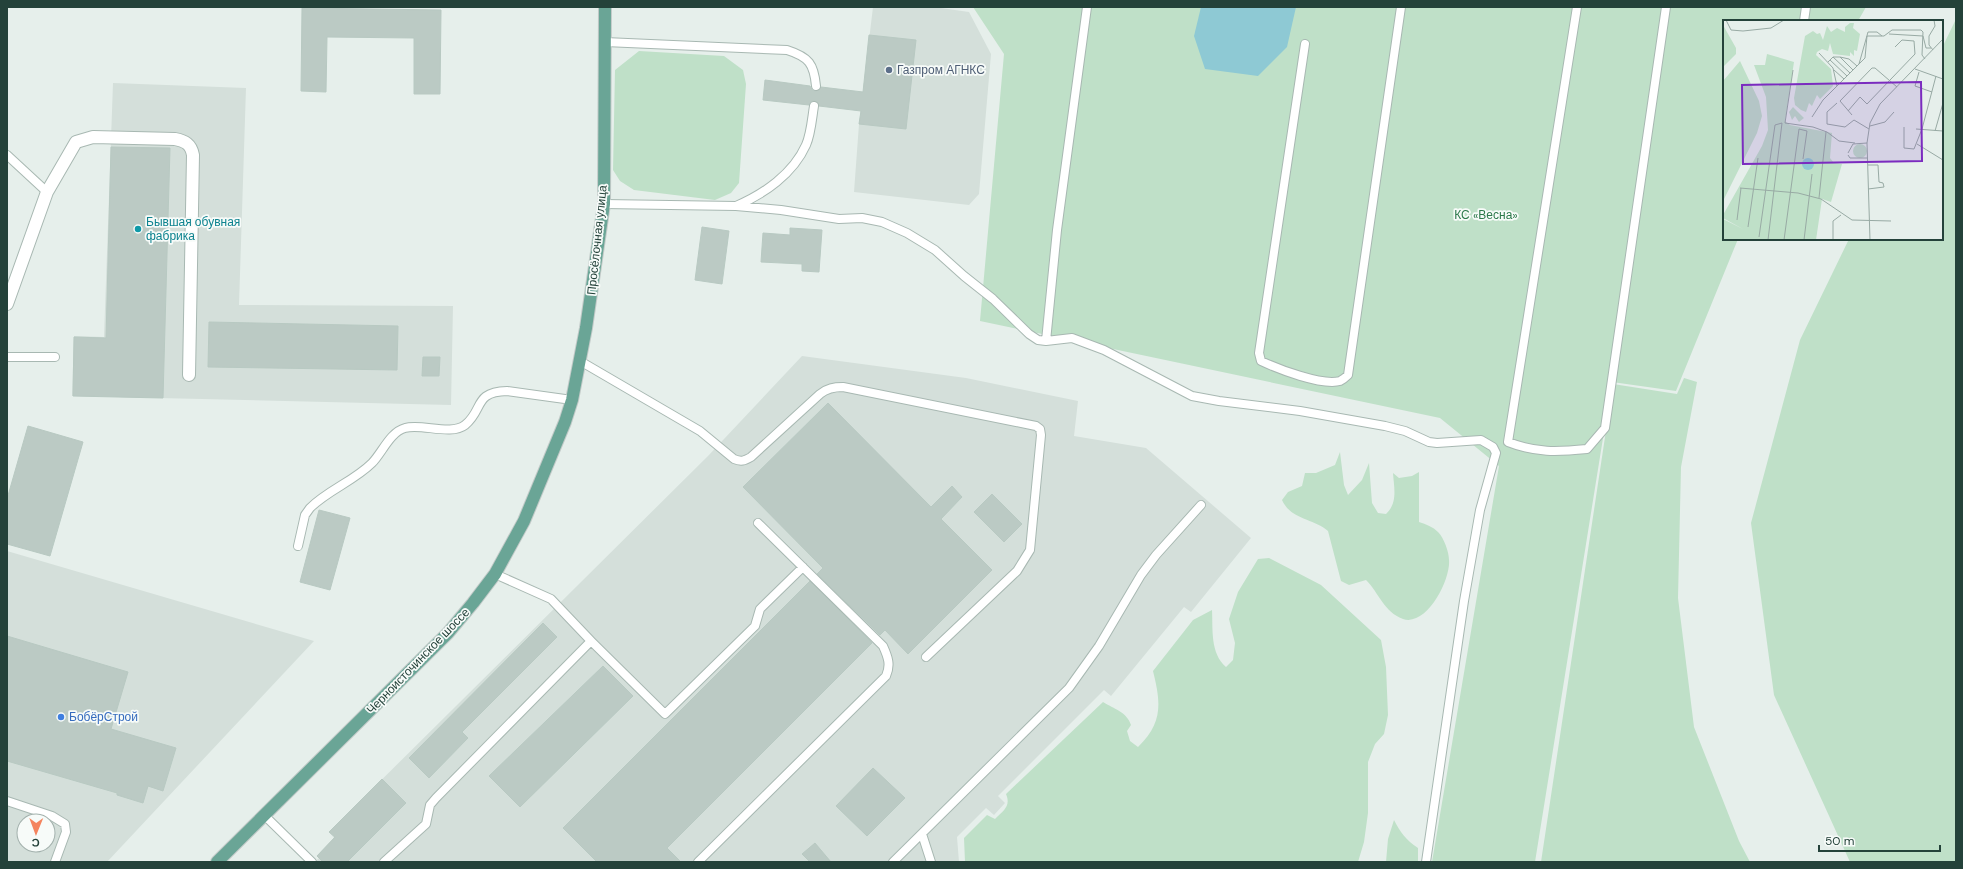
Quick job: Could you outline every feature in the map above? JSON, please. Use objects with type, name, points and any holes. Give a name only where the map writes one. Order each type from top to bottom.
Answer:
[{"type":"main road","name":"Просёлочная улица","points":[[565,422],[572,400],[580,361],[604,204],[605,7]]},
{"type":"main road","name":"Черноисточинское шоссе","points":[[217,862],[448,633],[473,603],[495,574],[524,521],[565,422]]},
{"type":"street","points":[[7,304],[47,192],[76,142],[93,137],[175,139],[189,144],[193,155],[190,375]]},
{"type":"lane","points":[[1046,341],[1057,230],[1087,7]]},
{"type":"lane","points":[[1305,44],[1259,353],[1261,361],[1284,371],[1316,380],[1340,381],[1348,375],[1401,7]]},
{"type":"lane","points":[[1577,7],[1508,442],[1525,449],[1557,452],[1587,449],[1604,428],[1666,7]]},
{"type":"lane","points":[[1804,20],[1806,7]]},
{"type":"lane","points":[[605,42],[787,50],[801,54],[810,62],[815,71],[816,86]]},
{"type":"lane","points":[[736,206],[764,192],[794,164],[807,144],[814,106]]},
{"type":"lane","points":[[7,156],[47,192]]},
{"type":"lane","points":[[604,204],[736,206],[781,210],[839,219],[862,218],[882,222],[907,233],[935,250],[993,299],[1029,334],[1038,340],[1046,341],[1061,338],[1072,338],[1104,350],[1136,366],[1168,385],[1192,396],[1219,401],[1300,411],[1385,426],[1405,431],[1429,442],[1437,443],[1473,439],[1487,442],[1493,447],[1496,453],[1480,510],[1426,862]]},
{"type":"lane","points":[[7,356],[55,357]]},
{"type":"lane","points":[[580,361],[700,431],[739,462],[751,457],[825,389],[833,387],[843,387],[1036,426],[1040,429],[1041,435],[1030,550],[1028,557],[1017,571],[926,657]]},
{"type":"lane","points":[[298,546],[306,515],[310,508],[372,463],[398,431],[413,426],[456,429],[465,425],[482,399],[496,392],[507,391],[572,400]]},
{"type":"lane","points":[[893,862],[1069,688],[1099,646],[1141,575],[1156,555],[1201,505]]},
{"type":"lane","points":[[698,862],[886,676],[888,672],[889,660],[883,646],[758,523]]},
{"type":"lane","points":[[495,574],[551,599],[665,714],[755,626],[760,609],[803,567]]},
{"type":"lane","points":[[384,862],[426,824],[428,812],[436,798],[591,641]]},
{"type":"lane","points":[[7,801],[52,816],[64,824],[66,832],[55,862]]},
{"type":"lane","points":[[264,815],[312,862]]},
{"type":"lane","points":[[922,834],[931,862]]},
{"type":"shaded area","points":[[873,7],[934,7],[969,12],[991,54],[979,194],[969,205],[854,192],[859,124]]},
{"type":"shaded area","points":[[113,83],[246,88],[239,305],[453,306],[451,405],[72,396],[74,336],[104,337]]},
{"type":"shaded area","points":[[802,356],[966,378],[1078,401],[1074,436],[1146,448],[1251,538],[1191,612],[1184,607],[1111,696],[1104,690],[998,796],[1005,803],[994,815],[986,808],[957,837],[959,862],[315,862],[319,858],[317,856],[334,838],[329,832],[708,456]]},
{"type":"shaded area","points":[[7,551],[314,641],[107,862],[7,862]]},
{"type":"green space","name":"КС «Весна»","points":[[973,7],[1866,7],[1859,20],[1723,20],[1723,240],[1738,240],[1676,391],[1612,382],[1535,862],[1432,862],[1499,466],[1440,418],[980,321],[1004,54]]},
{"type":"green space","points":[[1956,19],[1956,862],[1850,862],[1774,695],[1751,523],[1800,340],[1849,240],[1943,240],[1943,46]]},
{"type":"green space","points":[[639,51],[724,56],[743,70],[746,84],[739,183],[731,193],[715,200],[634,190],[620,181],[613,170],[615,70]]},
{"type":"green space","points":[[1684,378],[1697,382],[1681,467],[1678,598],[1694,727],[1739,841],[1750,862],[1541,862],[1613,384],[1677,394]]},
{"type":"green space","points":[[1340,452],[1344,485],[1348,495],[1362,480],[1369,463],[1372,503],[1378,513],[1386,514],[1390,510],[1394,500],[1393,473],[1399,478],[1412,476],[1419,472],[1419,522],[1432,527],[1440,535],[1446,545],[1449,560],[1449,568],[1442,589],[1429,609],[1421,616],[1412,620],[1403,619],[1396,616],[1386,607],[1366,580],[1349,585],[1341,581],[1328,531],[1316,523],[1291,511],[1286,507],[1282,500],[1288,492],[1302,486],[1305,473],[1316,473],[1335,465]]},
{"type":"green space","points":[[1269,558],[1321,585],[1381,640],[1386,667],[1388,715],[1384,734],[1375,744],[1368,762],[1368,813],[1364,842],[1358,862],[965,862],[964,838],[987,815],[995,819],[1006,808],[1008,802],[1006,794],[1103,702],[1120,711],[1126,717],[1131,725],[1127,731],[1130,741],[1138,747],[1152,730],[1158,712],[1158,693],[1153,671],[1193,620],[1212,610],[1213,640],[1217,655],[1226,667],[1233,660],[1235,643],[1229,619],[1238,592],[1258,559]]},
{"type":"green space","points":[[1394,820],[1404,836],[1418,848],[1418,862],[1386,862],[1388,839]]},
{"type":"water","points":[[1201,7],[1296,7],[1287,47],[1258,76],[1205,69],[1194,36]]},
{"type":"building","points":[[302,8],[441,10],[440,94],[414,94],[414,38],[327,37],[326,92],[301,91]]},
{"type":"building","points":[[869,35],[916,40],[906,129],[859,124],[861,111],[819,106],[815,101],[812,101],[809,105],[763,100],[765,80],[810,86],[812,90],[816,91],[821,87],[863,92]]},
{"type":"building","points":[[111,147],[170,148],[163,398],[73,396],[74,337],[106,338]]},
{"type":"building","points":[[702,227],[729,231],[722,284],[695,280]]},
{"type":"building","points":[[790,228],[822,230],[819,272],[802,271],[802,264],[761,262],[763,233],[790,235]]},
{"type":"building","points":[[209,322],[398,326],[397,370],[208,367]]},
{"type":"building","points":[[423,357],[440,357],[439,376],[422,376]]},
{"type":"building","points":[[828,403],[931,507],[952,486],[962,497],[941,519],[992,570],[908,654],[885,630],[880,635],[817,574],[823,568],[743,487]]},
{"type":"building","points":[[28,426],[83,442],[50,556],[7,544],[7,499]]},
{"type":"building","points":[[992,494],[1022,524],[1004,542],[974,512]]},
{"type":"building","points":[[319,510],[350,518],[330,590],[300,582]]},
{"type":"building","points":[[810,581],[872,643],[667,848],[681,862],[597,862],[563,828]]},
{"type":"building","points":[[543,623],[557,637],[462,732],[468,738],[429,778],[409,758]]},
{"type":"building","name":"БобёрСтрой","points":[[7,636],[128,672],[111,729],[176,748],[163,791],[148,786],[143,803],[117,795],[117,793],[7,761]]},
{"type":"building","points":[[603,666],[633,696],[520,807],[489,776]]},
{"type":"building","points":[[873,768],[905,798],[867,836],[836,806]]},
{"type":"building","points":[[382,779],[406,803],[347,862],[323,862],[317,856],[335,837],[329,832]]},
{"type":"building","points":[[815,843],[831,862],[810,862],[802,854]]},
{"type":"place","name":"Газпром АГНКС","points":[[889,70]]},
{"type":"place","name":"Бывшая обувная фабрика","points":[[138,229]]},
{"type":"place","name":"БобёрСтрой","points":[[61,717]]}]
